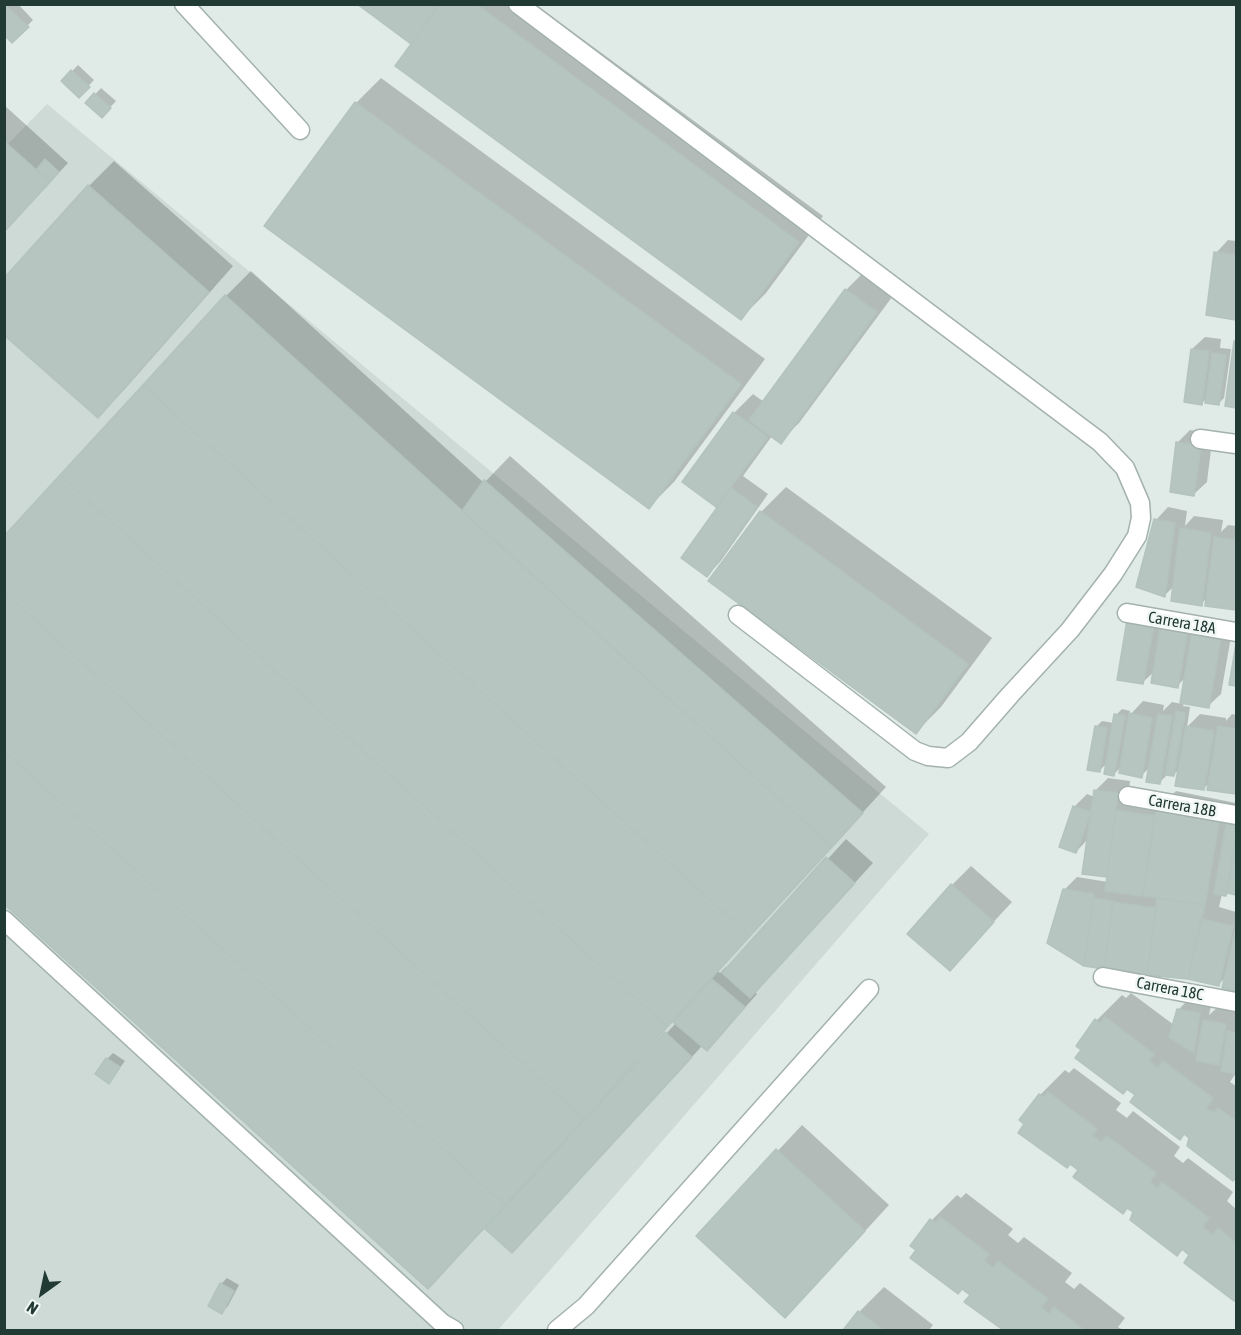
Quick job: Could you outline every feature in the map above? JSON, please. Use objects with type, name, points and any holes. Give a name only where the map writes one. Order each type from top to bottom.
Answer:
[{"type":"street","points":[[184,4],[300,130]]},
{"type":"street","points":[[518,4],[1100,442],[1125,468],[1140,503],[1141,518],[1137,536],[1113,574],[1070,630],[969,742],[948,758],[928,756],[915,751],[738,615]]},
{"type":"street","points":[[1200,439],[1236,444]]},
{"type":"street","name":"Carrera 18A","points":[[1127,613],[1236,632]]},
{"type":"street","name":"Carrera 18B","points":[[1128,796],[1236,815]]},
{"type":"street","points":[[4,920],[442,1323],[454,1330]]},
{"type":"street","name":"Carrera 18C","points":[[1103,976],[1236,1002]]},
{"type":"street","points":[[557,1330],[586,1306],[869,988]]},
{"type":"shaded area","points":[[47,104],[929,834],[498,1330],[5,1330],[4,141],[8,144]]},
{"type":"building","points":[[4,4],[29,27],[12,43],[4,35]]},
{"type":"building","points":[[357,4],[440,4],[411,44]]},
{"type":"building","points":[[440,4],[476,4],[799,242],[741,320],[395,66]]},
{"type":"building","points":[[71,70],[90,87],[79,98],[61,81]]},
{"type":"building","points":[[94,93],[111,108],[102,118],[85,103]]},
{"type":"building","points":[[355,102],[741,384],[649,509],[264,226]]},
{"type":"building","points":[[4,141],[50,182],[4,232]]},
{"type":"building","points":[[45,159],[59,172],[50,182],[36,170]]},
{"type":"building","points":[[88,185],[209,292],[98,418],[4,335],[4,278]]},
{"type":"building","points":[[1214,252],[1236,255],[1236,320],[1206,315]]},
{"type":"building","points":[[845,289],[877,312],[781,444],[749,420]]},
{"type":"building","points":[[225,295],[832,847],[750,936],[143,385]]},
{"type":"building","points":[[1234,341],[1236,341],[1236,408],[1225,406]]},
{"type":"building","points":[[1191,349],[1209,351],[1202,405],[1184,402]]},
{"type":"building","points":[[1212,353],[1226,355],[1219,405],[1205,403]]},
{"type":"building","points":[[143,385],[750,936],[667,1027],[60,475]]},
{"type":"building","points":[[733,412],[768,437],[716,507],[682,482]]},
{"type":"building","points":[[1176,442],[1201,446],[1194,496],[1170,492]]},
{"type":"building","points":[[60,475],[667,1027],[584,1119],[4,592],[4,536]]},
{"type":"building","points":[[484,480],[863,813],[832,847],[462,511]]},
{"type":"building","points":[[731,488],[757,507],[707,577],[681,558]]},
{"type":"building","points":[[760,511],[968,664],[916,734],[708,581]]},
{"type":"building","points":[[1154,519],[1175,523],[1165,597],[1136,587]]},
{"type":"building","points":[[1180,528],[1211,533],[1202,606],[1171,601]]},
{"type":"building","points":[[1214,537],[1236,540],[1236,610],[1205,606]]},
{"type":"building","points":[[4,592],[584,1119],[505,1205],[4,751]]},
{"type":"building","points":[[1127,620],[1154,625],[1143,684],[1117,680]]},
{"type":"building","points":[[1161,624],[1188,629],[1178,688],[1151,683]]},
{"type":"building","points":[[1192,632],[1221,637],[1209,708],[1180,703]]},
{"type":"building","points":[[1236,644],[1236,686],[1229,685]]},
{"type":"building","points":[[1176,711],[1185,713],[1174,776],[1165,775]]},
{"type":"building","points":[[1129,713],[1152,718],[1142,778],[1119,773]]},
{"type":"building","points":[[1114,714],[1125,716],[1114,776],[1104,774]]},
{"type":"building","points":[[1158,714],[1172,716],[1160,784],[1146,782]]},
{"type":"building","points":[[1095,726],[1107,728],[1100,772],[1087,770]]},
{"type":"building","points":[[1186,726],[1214,731],[1204,790],[1175,786]]},
{"type":"building","points":[[1218,726],[1236,729],[1236,794],[1207,790]]},
{"type":"building","points":[[4,751],[505,1205],[428,1289],[4,904]]},
{"type":"building","points":[[1094,790],[1118,793],[1107,877],[1082,874]]},
{"type":"building","points":[[1073,806],[1091,812],[1076,853],[1059,847]]},
{"type":"building","points":[[1156,809],[1219,822],[1205,905],[1143,896]]},
{"type":"building","points":[[1116,810],[1154,816],[1143,896],[1105,891]]},
{"type":"building","points":[[1226,824],[1236,826],[1236,837],[1226,896],[1214,894]]},
{"type":"building","points":[[1236,837],[1236,895],[1227,893]]},
{"type":"building","points":[[826,857],[855,883],[750,998],[722,973]]},
{"type":"building","points":[[951,884],[994,922],[950,971],[907,934]]},
{"type":"building","points":[[1063,889],[1094,894],[1084,966],[1047,943]]},
{"type":"building","points":[[1094,898],[1113,901],[1104,969],[1084,966]]},
{"type":"building","points":[[1157,898],[1205,905],[1188,979],[1147,975]]},
{"type":"building","points":[[1113,902],[1156,908],[1147,975],[1104,969]]},
{"type":"building","points":[[1201,919],[1233,926],[1219,986],[1188,979]]},
{"type":"building","points":[[1236,928],[1236,991],[1222,988]]},
{"type":"building","points":[[712,979],[745,1007],[707,1051],[673,1022]]},
{"type":"building","points":[[1177,1009],[1200,1013],[1194,1053],[1169,1037]]},
{"type":"building","points":[[1105,1017],[1154,1054],[1149,1061],[1158,1068],[1163,1061],[1213,1098],[1206,1108],[1214,1113],[1218,1108],[1236,1121],[1236,1177],[1233,1181],[1187,1146],[1189,1138],[1184,1134],[1180,1140],[1130,1102],[1135,1095],[1127,1089],[1123,1094],[1075,1058],[1081,1050],[1076,1046],[1095,1019],[1100,1023]]},
{"type":"building","points":[[1203,1020],[1226,1024],[1219,1065],[1196,1061]]},
{"type":"building","points":[[1227,1031],[1236,1033],[1236,1074],[1221,1071]]},
{"type":"building","points":[[665,1032],[692,1057],[512,1253],[485,1229]]},
{"type":"building","points":[[106,1058],[120,1067],[109,1084],[95,1074]]},
{"type":"building","points":[[1048,1092],[1097,1129],[1092,1136],[1101,1142],[1107,1136],[1156,1173],[1150,1182],[1157,1188],[1162,1182],[1209,1218],[1203,1227],[1213,1235],[1218,1228],[1236,1243],[1236,1298],[1234,1301],[1184,1263],[1189,1255],[1182,1249],[1177,1256],[1130,1220],[1133,1212],[1127,1208],[1123,1214],[1073,1177],[1078,1170],[1070,1164],[1067,1168],[1018,1133],[1024,1124],[1019,1120],[1039,1094],[1044,1097]]},
{"type":"building","points":[[776,1149],[865,1231],[785,1318],[696,1236]]},
{"type":"building","points":[[940,1217],[989,1254],[984,1261],[993,1268],[998,1261],[1048,1299],[1041,1307],[1049,1314],[1054,1307],[1084,1330],[1003,1330],[964,1302],[970,1295],[962,1289],[958,1294],[910,1258],[916,1250],[910,1246],[930,1219],[935,1223]]},
{"type":"building","points":[[220,1283],[234,1291],[222,1314],[208,1306]]},
{"type":"building","points":[[858,1311],[883,1330],[843,1330]]}]
